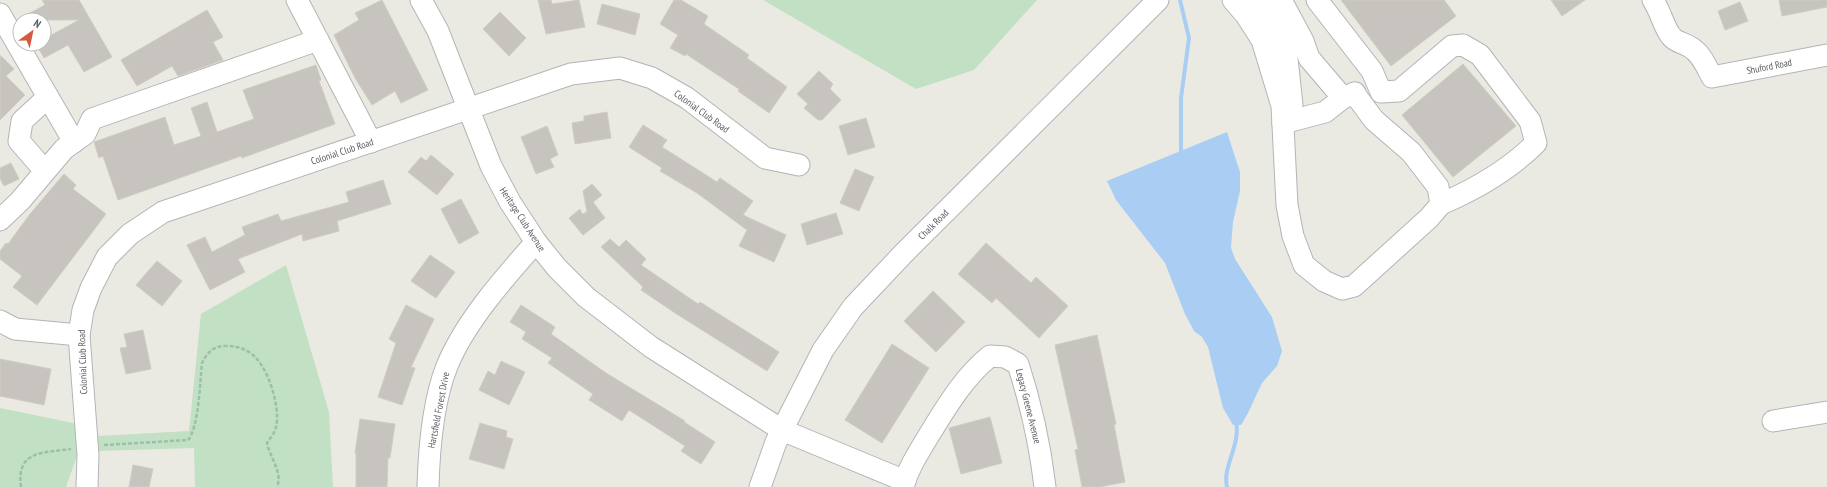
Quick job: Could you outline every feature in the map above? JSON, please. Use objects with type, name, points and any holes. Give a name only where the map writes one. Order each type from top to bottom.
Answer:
[{"type":"street","points":[[0,3],[4,0]]},
{"type":"street","points":[[297,0],[371,142]]},
{"type":"street","name":"Heritage Club Avenue","points":[[421,0],[438,31],[491,166],[510,202],[536,242],[557,268],[586,297],[651,347],[782,430]]},
{"type":"street","name":"Chalk Road","points":[[760,487],[782,430],[823,350],[853,307],[903,254],[1158,0]]},
{"type":"street","points":[[1233,0],[1246,15],[1262,40],[1288,121]]},
{"type":"street","points":[[1257,0],[1263,7],[1286,49],[1288,121],[1287,205],[1293,236],[1304,265],[1324,281],[1342,289],[1354,286],[1429,218],[1442,204],[1470,192],[1520,159],[1536,143],[1530,121],[1480,55],[1463,45],[1452,46],[1399,91],[1381,92],[1372,71],[1317,0]]},
{"type":"street","points":[[1281,0],[1303,41],[1309,58],[1414,156],[1438,187],[1442,204]]},
{"type":"street","name":"Shuford Road","points":[[1653,0],[1659,9],[1672,39],[1690,47],[1700,55],[1712,77],[1827,55]]},
{"type":"street","points":[[0,14],[74,142]]},
{"type":"street","points":[[0,220],[46,171],[64,149],[85,134],[92,120],[318,40]]},
{"type":"street","name":"Colonial Club Road","points":[[87,487],[87,446],[79,335],[83,310],[88,295],[108,257],[130,234],[163,212],[571,74],[620,68],[652,78],[687,98],[765,158],[799,165]]},
{"type":"street","points":[[1288,121],[1325,112],[1376,80]]},
{"type":"street","points":[[46,171],[19,141],[22,121],[48,97]]},
{"type":"street","name":"Hartsfield Forest Drive","points":[[428,487],[430,449],[437,402],[447,366],[469,326],[500,283],[536,242]]},
{"type":"street","points":[[0,321],[15,329],[79,335]]},
{"type":"street","name":"Legacy Greene Avenue","points":[[782,430],[904,484],[915,459],[951,398],[978,366],[990,356],[1005,357],[1018,364],[1040,447],[1045,487]]},
{"type":"street","points":[[1773,421],[1827,412]]},
{"type":"path","points":[[21,487],[20,476],[22,465],[29,458],[43,452],[87,446],[188,440],[191,436],[196,419],[202,363],[206,355],[219,346],[240,348],[250,352],[261,364],[271,385],[277,415],[276,427],[267,443],[279,473],[280,480],[277,487]]},
{"type":"green space","points":[[763,0],[1037,0],[974,70],[916,89]]},
{"type":"green space","points":[[286,265],[329,412],[333,487],[195,487],[194,448],[98,451],[77,456],[66,487],[0,487],[0,408],[73,423],[98,436],[189,431],[201,314]]},
{"type":"water","points":[[1227,132],[1240,172],[1240,191],[1233,222],[1231,248],[1235,259],[1272,317],[1282,351],[1277,366],[1262,383],[1241,425],[1233,425],[1223,408],[1208,347],[1202,337],[1194,331],[1185,314],[1165,263],[1116,200],[1107,181]]},
{"type":"building","points":[[42,0],[79,0],[112,57],[84,72],[68,45],[44,58],[41,52],[52,52],[52,35],[79,20],[52,20],[52,12],[32,12],[45,5]]},
{"type":"building","points":[[382,0],[428,90],[401,103],[395,91],[372,105],[355,78],[334,35],[359,20],[355,13]]},
{"type":"building","points":[[538,0],[551,0],[552,4],[579,0],[585,27],[546,34]]},
{"type":"building","points":[[674,0],[681,0],[708,16],[704,24],[749,55],[747,58],[787,87],[769,113],[738,91],[739,89],[686,54],[685,56],[670,48],[678,35],[660,24]]},
{"type":"building","points":[[1341,0],[1444,0],[1456,16],[1391,66]]},
{"type":"building","points":[[1551,0],[1585,0],[1562,16]]},
{"type":"building","points":[[1779,0],[1827,0],[1827,7],[1782,16]]},
{"type":"building","points":[[1740,2],[1748,21],[1725,30],[1718,11]]},
{"type":"building","points":[[602,4],[640,14],[635,35],[597,24]]},
{"type":"building","points":[[207,10],[223,37],[213,42],[223,60],[178,76],[172,66],[137,86],[121,60]]},
{"type":"building","points":[[500,12],[526,38],[509,56],[483,29]]},
{"type":"building","points":[[0,55],[14,69],[6,76],[25,95],[0,120]]},
{"type":"building","points":[[1463,64],[1516,126],[1453,177],[1402,115]]},
{"type":"building","points":[[316,65],[321,80],[319,81],[335,124],[242,158],[241,156],[118,200],[103,156],[99,158],[94,142],[165,117],[174,145],[201,136],[191,108],[207,102],[217,132],[254,119],[243,90]]},
{"type":"building","points":[[819,71],[833,84],[830,89],[841,100],[822,120],[818,120],[804,108],[808,104],[797,94]]},
{"type":"building","points":[[607,112],[611,138],[575,144],[572,123],[584,121],[584,116]]},
{"type":"building","points":[[866,118],[875,147],[848,155],[839,126]]},
{"type":"building","points":[[643,125],[667,140],[662,147],[717,182],[720,178],[753,201],[743,215],[786,235],[774,262],[739,246],[747,230],[697,193],[660,171],[662,168],[629,147]]},
{"type":"building","points":[[547,126],[558,155],[550,159],[554,167],[536,174],[521,137]]},
{"type":"building","points":[[431,155],[454,174],[437,195],[408,172],[421,157],[426,161]]},
{"type":"building","points":[[11,163],[19,179],[4,186],[0,178],[0,168]]},
{"type":"building","points":[[855,169],[874,177],[859,211],[840,203]]},
{"type":"building","points":[[64,174],[76,185],[73,189],[106,214],[37,305],[13,287],[22,276],[0,259],[0,251],[6,243],[8,244],[30,214]]},
{"type":"building","points":[[383,180],[391,204],[337,221],[339,231],[303,241],[302,234],[238,259],[245,272],[210,290],[187,245],[205,237],[212,252],[245,235],[242,227],[278,214],[281,221],[349,202],[346,192]]},
{"type":"building","points":[[592,184],[602,195],[593,202],[605,218],[583,235],[569,218],[580,209],[582,214],[587,212],[583,191]]},
{"type":"building","points":[[461,199],[479,233],[459,244],[441,209]]},
{"type":"building","points":[[836,213],[843,234],[807,245],[801,224]]},
{"type":"building","points":[[610,239],[619,247],[626,240],[646,259],[641,265],[698,304],[700,302],[779,352],[767,371],[641,290],[643,287],[601,247]]},
{"type":"building","points":[[986,243],[1031,283],[1036,277],[1068,306],[1039,338],[996,298],[992,303],[958,274]]},
{"type":"building","points":[[430,255],[455,272],[436,298],[411,281]]},
{"type":"building","points":[[157,261],[182,281],[162,306],[136,285]]},
{"type":"building","points":[[933,291],[965,322],[936,352],[904,321]]},
{"type":"building","points":[[406,305],[434,319],[411,367],[415,368],[402,405],[378,397],[396,343],[389,339]]},
{"type":"building","points":[[521,305],[555,327],[551,334],[606,373],[685,421],[684,422],[715,442],[701,464],[681,451],[685,446],[629,410],[622,421],[589,400],[593,394],[548,363],[552,358],[522,339],[526,332],[510,322]]},
{"type":"building","points":[[143,330],[151,369],[126,374],[120,348],[127,347],[124,334]]},
{"type":"building","points":[[1097,335],[1116,424],[1114,425],[1125,482],[1099,487],[1082,487],[1075,450],[1078,449],[1055,345]]},
{"type":"building","points":[[892,344],[929,368],[882,443],[845,420]]},
{"type":"building","points":[[0,359],[51,369],[44,405],[0,396]]},
{"type":"building","points":[[501,361],[525,372],[509,405],[479,390],[488,371],[495,375]]},
{"type":"building","points":[[990,417],[1002,463],[961,474],[949,428]]},
{"type":"building","points":[[360,419],[395,424],[390,458],[388,458],[387,487],[356,487],[355,453]]},
{"type":"building","points":[[480,423],[507,431],[506,437],[513,439],[504,469],[469,459]]},
{"type":"building","points":[[133,465],[153,469],[149,487],[129,487]]},
{"type":"waterway","points":[[1180,0],[1189,38],[1181,98],[1181,156]]},
{"type":"waterway","points":[[1227,487],[1227,471],[1236,439],[1236,421]]}]
